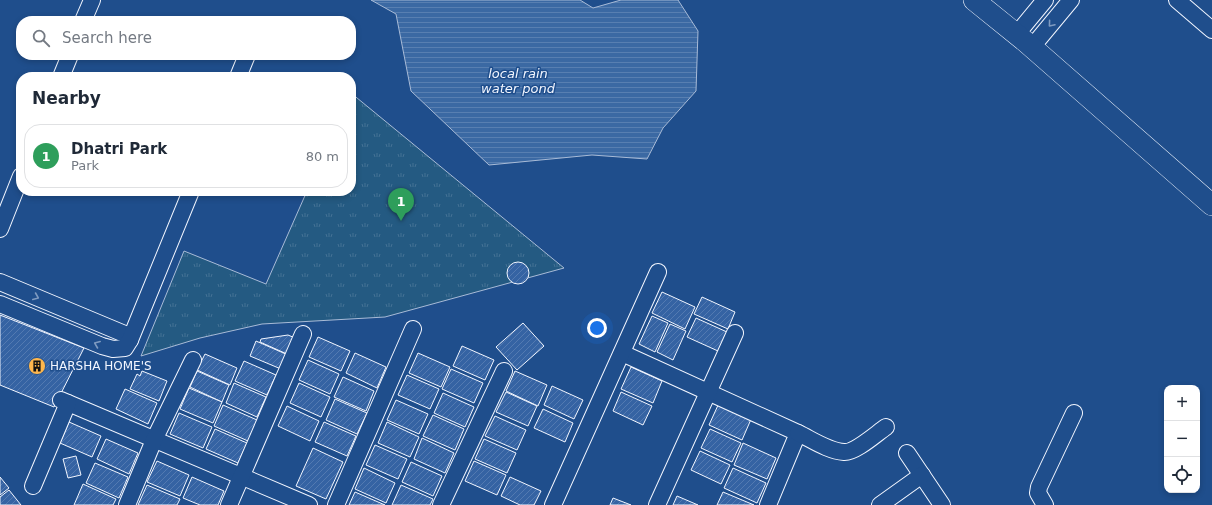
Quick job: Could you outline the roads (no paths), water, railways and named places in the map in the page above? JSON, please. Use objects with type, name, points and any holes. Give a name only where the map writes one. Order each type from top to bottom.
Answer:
[{"type":"street","points":[[85,16],[92,0]]},
{"type":"street","points":[[974,0],[1024,41],[1212,205]]},
{"type":"street","points":[[1024,41],[1045,0]]},
{"type":"street","points":[[1024,41],[1071,0]]},
{"type":"street","points":[[1177,0],[1212,30]]},
{"type":"street","points":[[63,72],[68,60]]},
{"type":"street","points":[[240,72],[246,60]]},
{"type":"street","points":[[0,229],[16,189]]},
{"type":"street","points":[[0,304],[114,349],[125,348],[130,340],[189,196]]},
{"type":"street","points":[[553,505],[658,272]]},
{"type":"street","points":[[0,282],[127,335],[130,340]]},
{"type":"street","points":[[336,505],[412,329]]},
{"type":"street","points":[[657,505],[735,333]]},
{"type":"street","points":[[229,505],[303,334]]},
{"type":"street","points":[[622,353],[834,450],[845,452],[858,447],[886,427]]},
{"type":"street","points":[[127,505],[154,440],[193,360]]},
{"type":"street","points":[[441,505],[504,371]]},
{"type":"street","points":[[33,486],[64,402],[309,505]]},
{"type":"street","points":[[1045,505],[1038,493],[1039,486],[1074,413]]},
{"type":"street","points":[[768,505],[798,433]]},
{"type":"street","points":[[907,453],[942,505]]},
{"type":"street","points":[[880,505],[922,475]]},
{"type":"water","name":"local rain water pond","points":[[371,0],[580,0],[593,8],[621,0],[678,0],[698,31],[696,91],[663,128],[647,159],[592,155],[489,165],[411,91],[396,14]]},
{"type":"place","name":"Dhatri Park","points":[[401,221]]},
{"type":"place","name":"HARSHA HOME'S","points":[[37,366]]}]
